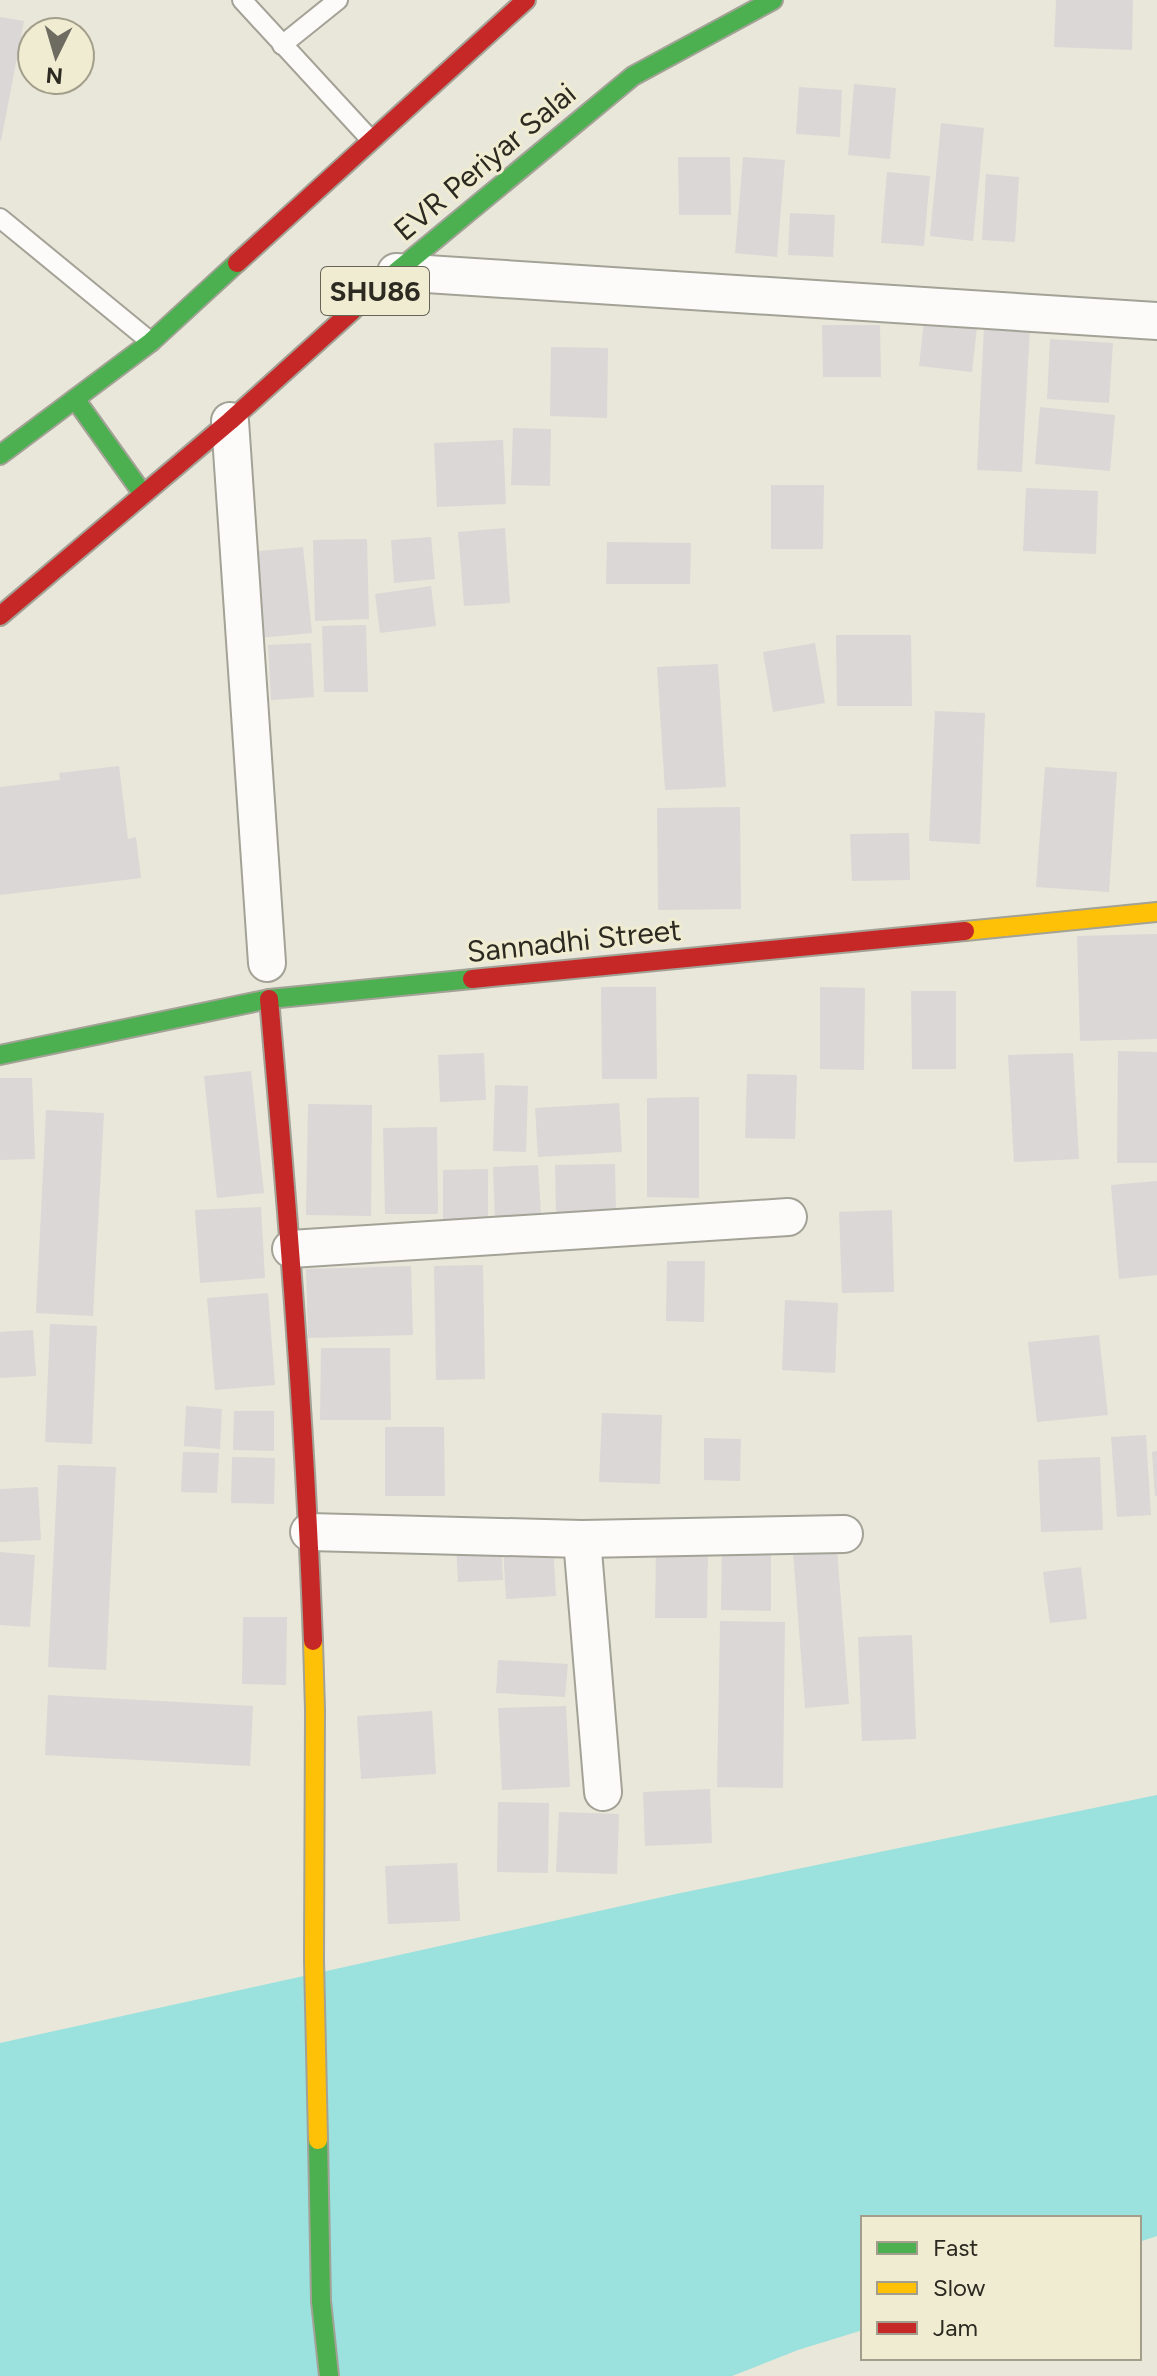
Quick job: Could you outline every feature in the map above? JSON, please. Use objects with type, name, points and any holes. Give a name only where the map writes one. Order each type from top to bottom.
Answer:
[{"type":"street","points":[[0,455],[151,342],[526,0]]},
{"type":"street","name":"EVR Periyar Salai","points":[[0,616],[230,421],[396,272],[633,76],[773,0]]},
{"type":"street","points":[[396,272],[1157,321]]},
{"type":"street","points":[[75,399],[143,494]]},
{"type":"street","points":[[230,421],[267,963]]},
{"type":"street","name":"Sannadhi Street","points":[[0,1055],[269,999],[1157,912]]},
{"type":"street","points":[[269,999],[291,1249],[309,1532],[315,1710],[314,1960],[321,2301],[329,2376]]},
{"type":"street","points":[[291,1249],[788,1217]]},
{"type":"street","points":[[309,1532],[582,1539],[844,1534]]},
{"type":"street","points":[[582,1539],[603,1792]]},
{"type":"lane","points":[[242,0],[371,140]]},
{"type":"lane","points":[[282,45],[338,0]]},
{"type":"lane","points":[[0,218],[151,342]]},
{"type":"water","points":[[1157,1795],[1157,2236],[1141,2241],[1141,2216],[861,2216],[861,2331],[798,2350],[732,2376],[0,2376],[0,2043],[676,1894]]},
{"type":"building","points":[[1056,0],[1133,0],[1132,50],[1054,47]]},
{"type":"building","points":[[0,17],[16,20],[16,63],[0,141]]},
{"type":"building","points":[[854,84],[896,88],[890,159],[848,155]]},
{"type":"building","points":[[799,87],[842,90],[840,137],[796,134]]},
{"type":"building","points":[[941,123],[984,128],[973,241],[930,236]]},
{"type":"building","points":[[678,157],[730,157],[731,215],[679,215]]},
{"type":"building","points":[[743,157],[785,160],[777,257],[735,253]]},
{"type":"building","points":[[887,172],[930,176],[924,246],[881,243]]},
{"type":"building","points":[[986,174],[1019,177],[1015,242],[982,240]]},
{"type":"building","points":[[790,213],[835,215],[833,257],[788,255]]},
{"type":"building","points":[[925,312],[978,318],[972,372],[919,366]]},
{"type":"building","points":[[822,325],[880,325],[881,377],[823,377]]},
{"type":"building","points":[[984,327],[1030,329],[1022,472],[977,470]]},
{"type":"building","points":[[1050,339],[1113,343],[1109,403],[1047,399]]},
{"type":"building","points":[[551,347],[608,348],[607,418],[550,416]]},
{"type":"building","points":[[1040,407],[1115,415],[1110,471],[1035,464]]},
{"type":"building","points":[[513,428],[551,429],[550,486],[511,485]]},
{"type":"building","points":[[503,440],[506,504],[437,507],[434,443]]},
{"type":"building","points":[[771,485],[824,485],[823,549],[771,549]]},
{"type":"building","points":[[1026,488],[1098,491],[1096,554],[1023,551]]},
{"type":"building","points":[[505,528],[510,603],[464,606],[458,532]]},
{"type":"building","points":[[431,537],[435,579],[394,583],[391,540]]},
{"type":"building","points":[[367,539],[369,619],[315,621],[313,540]]},
{"type":"building","points":[[607,542],[691,543],[690,584],[606,584]]},
{"type":"building","points":[[303,547],[312,633],[259,638],[250,552]]},
{"type":"building","points":[[431,586],[436,626],[380,633],[375,594]]},
{"type":"building","points":[[366,625],[368,692],[324,692],[322,626]]},
{"type":"building","points":[[836,635],[911,635],[912,706],[837,706]]},
{"type":"building","points":[[311,643],[314,697],[271,700],[268,645]]},
{"type":"building","points":[[815,643],[825,703],[773,712],[763,652]]},
{"type":"building","points":[[718,664],[726,787],[665,790],[657,667]]},
{"type":"building","points":[[935,711],[985,713],[980,844],[929,841]]},
{"type":"building","points":[[119,766],[128,839],[136,837],[141,878],[0,895],[0,787],[60,780],[59,773]]},
{"type":"building","points":[[1045,767],[1117,772],[1109,892],[1036,887]]},
{"type":"building","points":[[740,807],[741,909],[658,910],[657,808]]},
{"type":"building","points":[[909,833],[910,880],[852,881],[850,834]]},
{"type":"building","points":[[1157,934],[1157,1039],[1080,1041],[1077,936]]},
{"type":"building","points":[[601,987],[656,987],[657,1079],[602,1079]]},
{"type":"building","points":[[820,987],[865,988],[864,1070],[820,1069]]},
{"type":"building","points":[[911,991],[956,991],[956,1069],[912,1069]]},
{"type":"building","points":[[1118,1051],[1157,1052],[1157,1163],[1117,1163]]},
{"type":"building","points":[[484,1053],[486,1100],[440,1102],[438,1055]]},
{"type":"building","points":[[1073,1053],[1079,1159],[1014,1162],[1008,1055]]},
{"type":"building","points":[[251,1071],[264,1193],[217,1198],[204,1076]]},
{"type":"building","points":[[747,1074],[797,1075],[795,1139],[745,1138]]},
{"type":"building","points":[[0,1078],[32,1078],[35,1159],[0,1160]]},
{"type":"building","points":[[495,1085],[528,1086],[526,1152],[493,1151]]},
{"type":"building","points":[[699,1097],[699,1198],[647,1197],[647,1098]]},
{"type":"building","points":[[619,1103],[622,1152],[538,1157],[535,1108]]},
{"type":"building","points":[[308,1104],[372,1105],[371,1216],[306,1215]]},
{"type":"building","points":[[46,1110],[104,1113],[93,1316],[36,1313]]},
{"type":"building","points":[[437,1127],[438,1214],[385,1214],[383,1128]]},
{"type":"building","points":[[615,1164],[616,1213],[556,1214],[555,1165]]},
{"type":"building","points":[[538,1165],[541,1216],[495,1218],[493,1167]]},
{"type":"building","points":[[488,1169],[488,1219],[443,1219],[443,1170]]},
{"type":"building","points":[[1157,1181],[1157,1275],[1119,1279],[1111,1185]]},
{"type":"building","points":[[261,1207],[265,1278],[200,1283],[195,1210]]},
{"type":"building","points":[[892,1210],[894,1292],[842,1293],[839,1212]]},
{"type":"building","points":[[667,1261],[705,1261],[704,1322],[666,1321]]},
{"type":"building","points":[[483,1265],[485,1379],[436,1380],[434,1266]]},
{"type":"building","points":[[411,1266],[413,1335],[308,1338],[306,1269]]},
{"type":"building","points":[[268,1293],[275,1385],[215,1390],[207,1298]]},
{"type":"building","points":[[785,1300],[838,1303],[835,1373],[782,1370]]},
{"type":"building","points":[[50,1324],[97,1326],[92,1444],[45,1442]]},
{"type":"building","points":[[33,1330],[36,1376],[0,1378],[0,1332]]},
{"type":"building","points":[[1099,1335],[1108,1415],[1037,1422],[1028,1342]]},
{"type":"building","points":[[321,1348],[390,1348],[391,1420],[320,1420]]},
{"type":"building","points":[[186,1406],[222,1409],[220,1449],[184,1446]]},
{"type":"building","points":[[234,1411],[274,1411],[274,1451],[233,1450]]},
{"type":"building","points":[[602,1413],[662,1415],[660,1484],[599,1482]]},
{"type":"building","points":[[385,1427],[444,1427],[445,1496],[385,1496]]},
{"type":"building","points":[[1146,1435],[1151,1515],[1117,1517],[1111,1437]]},
{"type":"building","points":[[704,1438],[741,1439],[740,1481],[704,1480]]},
{"type":"building","points":[[1157,1451],[1157,1496],[1155,1496],[1152,1452]]},
{"type":"building","points":[[183,1452],[219,1453],[217,1493],[181,1492]]},
{"type":"building","points":[[232,1457],[275,1458],[274,1504],[231,1503]]},
{"type":"building","points":[[1100,1457],[1103,1530],[1041,1532],[1038,1460]]},
{"type":"building","points":[[58,1465],[116,1467],[106,1670],[48,1667]]},
{"type":"building","points":[[38,1487],[41,1540],[0,1542],[0,1489]]},
{"type":"building","points":[[722,1538],[771,1539],[771,1611],[721,1610]]},
{"type":"building","points":[[501,1543],[503,1580],[458,1582],[456,1545]]},
{"type":"building","points":[[656,1543],[708,1544],[707,1618],[655,1618]]},
{"type":"building","points":[[553,1544],[556,1596],[506,1599],[503,1547]]},
{"type":"building","points":[[837,1549],[849,1704],[805,1708],[793,1552]]},
{"type":"building","points":[[0,1552],[35,1555],[30,1627],[0,1625]]},
{"type":"building","points":[[1081,1567],[1087,1619],[1050,1623],[1043,1572]]},
{"type":"building","points":[[243,1617],[287,1617],[286,1685],[242,1684]]},
{"type":"building","points":[[720,1621],[785,1622],[783,1788],[717,1787]]},
{"type":"building","points":[[912,1635],[916,1739],[862,1741],[858,1637]]},
{"type":"building","points":[[498,1660],[568,1664],[565,1697],[496,1693]]},
{"type":"building","points":[[48,1695],[253,1706],[250,1766],[45,1755]]},
{"type":"building","points":[[566,1706],[570,1787],[502,1790],[498,1708]]},
{"type":"building","points":[[432,1711],[436,1774],[361,1779],[357,1716]]},
{"type":"building","points":[[710,1789],[712,1843],[645,1846],[643,1792]]},
{"type":"building","points":[[498,1802],[549,1803],[548,1873],[497,1872]]},
{"type":"building","points":[[559,1812],[619,1814],[617,1874],[556,1872]]},
{"type":"building","points":[[457,1863],[460,1921],[388,1924],[385,1866]]},
{"type":"traffic: fast","points":[[352,311],[633,76],[773,0]]},
{"type":"traffic: fast","points":[[0,455],[151,342],[237,263]]},
{"type":"traffic: fast","points":[[75,399],[143,494]]},
{"type":"traffic: fast","points":[[0,1055],[269,999],[472,979]]},
{"type":"traffic: fast","points":[[318,2140],[321,2301],[329,2376]]},
{"type":"traffic: slow","points":[[965,931],[1157,912]]},
{"type":"traffic: slow","points":[[313,1641],[318,2140]]},
{"type":"traffic: jam","points":[[237,263],[526,0]]},
{"type":"traffic: jam","points":[[0,616],[230,421],[352,311]]},
{"type":"traffic: jam","points":[[472,979],[965,931]]},
{"type":"traffic: jam","points":[[269,999],[295,1320],[313,1641]]}]
